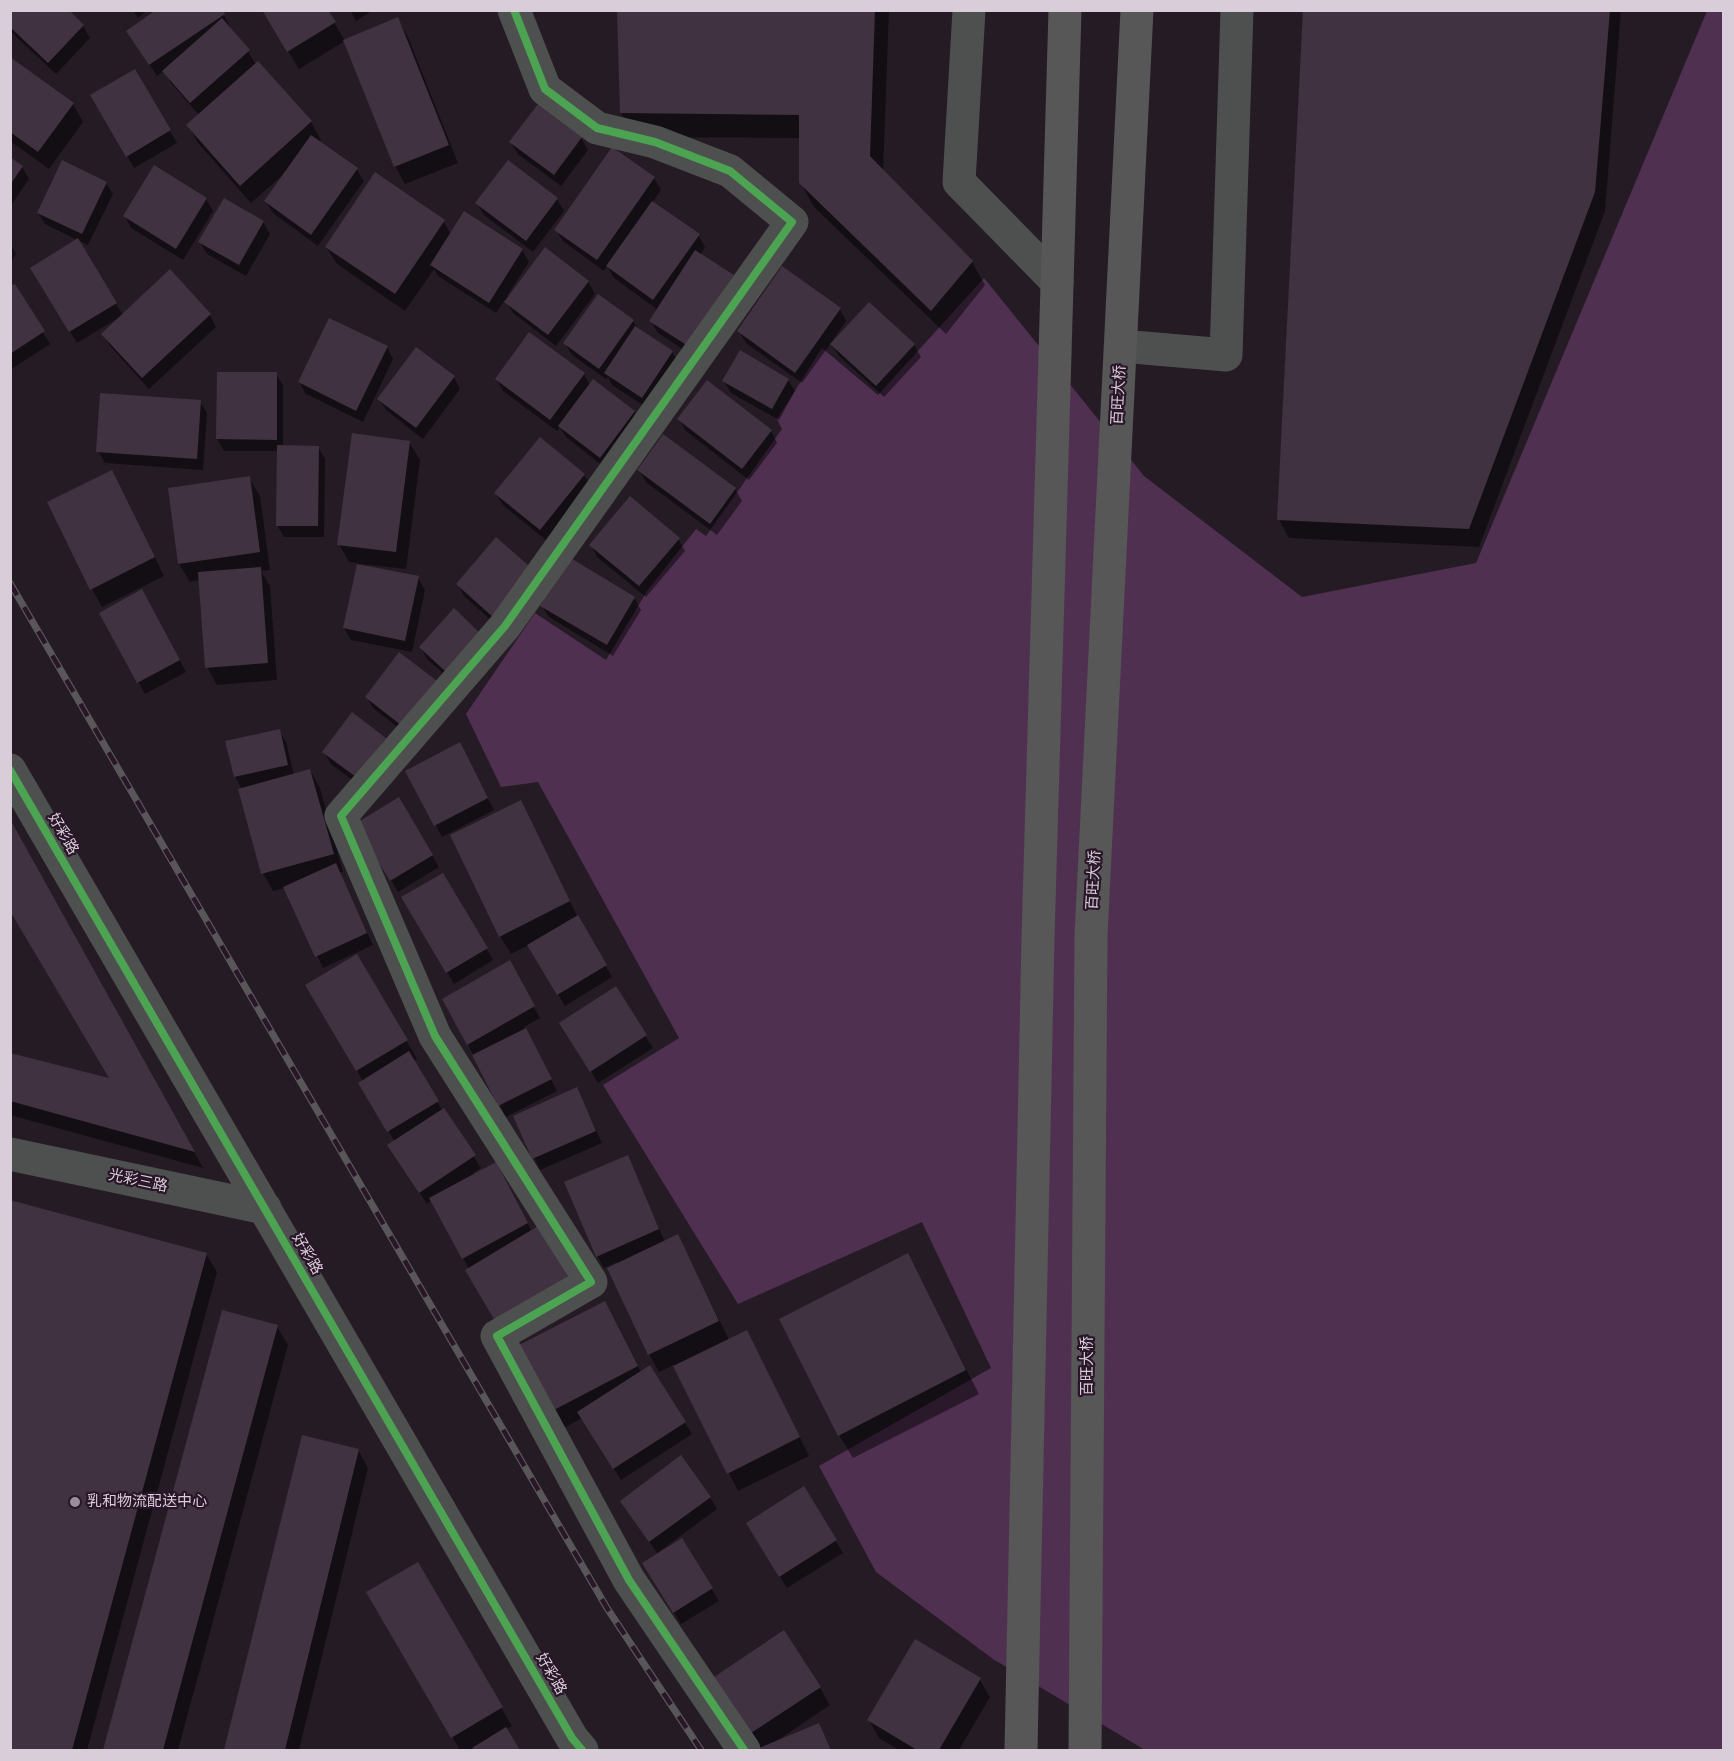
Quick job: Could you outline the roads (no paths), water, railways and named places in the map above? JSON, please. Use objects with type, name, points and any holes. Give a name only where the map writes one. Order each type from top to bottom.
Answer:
[{"type":"main road","points":[[1021,1750],[1038,962],[1065,10]]},
{"type":"main road","name":"百旺大桥","points":[[1085,1750],[1091,935],[1137,10]]},
{"type":"street","points":[[514,10],[545,89],[597,128],[655,142],[730,171],[792,222],[505,626],[341,816],[435,1036],[591,1282],[496,1336],[629,1580],[744,1750]]},
{"type":"street","points":[[969,10],[959,182],[1057,282]]},
{"type":"street","points":[[1121,346],[1226,355],[1237,10]]},
{"type":"street","name":"好彩路","points":[[10,770],[572,1738],[582,1750]]},
{"type":"street","name":"光彩三路","points":[[10,1154],[265,1208]]},
{"type":"railway","points":[[10,583],[607,1608],[701,1750]]},
{"type":"place","name":"乳和物流配送中心","points":[[75,1502]]}]
